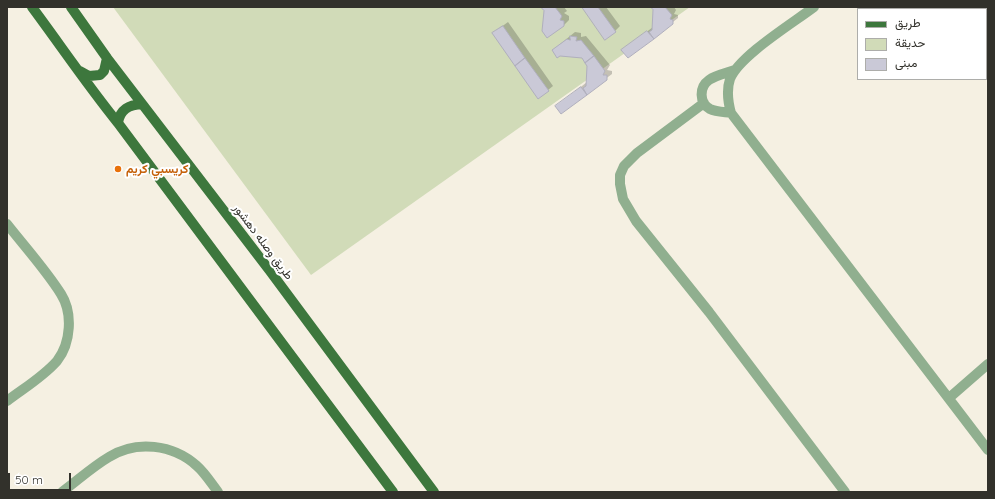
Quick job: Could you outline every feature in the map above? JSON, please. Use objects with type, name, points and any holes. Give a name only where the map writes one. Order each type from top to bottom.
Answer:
[{"type":"main road","points":[[32,7],[80,71],[90,88],[393,492]]},
{"type":"main road","name":"طريق وصله دهشور","points":[[71,7],[107,58],[434,492]]},
{"type":"main road","points":[[80,71],[89,76],[100,75],[104,71],[107,58]]},
{"type":"main road","points":[[118,124],[119,117],[126,108],[142,104]]},
{"type":"street","points":[[814,7],[750,55],[735,70],[730,80],[728,91],[731,113],[988,450]]},
{"type":"street","points":[[731,113],[711,110],[704,103],[701,92],[706,82],[710,79],[735,70]]},
{"type":"street","points":[[704,103],[637,152],[624,166],[620,175],[623,199],[636,221],[709,312],[845,492]]},
{"type":"street","points":[[7,224],[62,295],[67,311],[69,327],[66,344],[58,359],[47,371],[7,401]]},
{"type":"street","points":[[949,398],[988,364]]},
{"type":"street","points":[[62,492],[108,457],[123,450],[138,446],[154,446],[170,450],[184,456],[197,466],[218,492]]},
{"type":"green space","points":[[113,7],[690,7],[311,275]]},
{"type":"building","points":[[541,7],[555,7],[562,16],[560,20],[564,21],[564,26],[547,38],[542,31],[544,11]]},
{"type":"building","points":[[582,7],[598,7],[616,32],[605,40]]},
{"type":"building","points":[[651,7],[665,7],[672,15],[670,19],[673,20],[673,24],[654,39],[649,32],[652,30],[653,10]]},
{"type":"building","points":[[503,26],[525,58],[515,66],[492,33]]},
{"type":"building","points":[[647,31],[654,39],[628,58],[621,50]]},
{"type":"building","points":[[570,36],[577,37],[576,41],[581,40],[594,56],[585,63],[582,58],[560,56],[557,58],[552,50],[567,39],[570,40]]},
{"type":"building","points":[[594,56],[605,71],[603,75],[607,75],[607,80],[587,95],[583,88],[586,86],[587,66],[585,63]]},
{"type":"building","points":[[525,58],[549,91],[538,99],[515,66]]},
{"type":"building","points":[[581,87],[587,95],[561,114],[555,106]]},
{"type":"place","name":"كريسبي كريم","points":[[118,169]]}]
